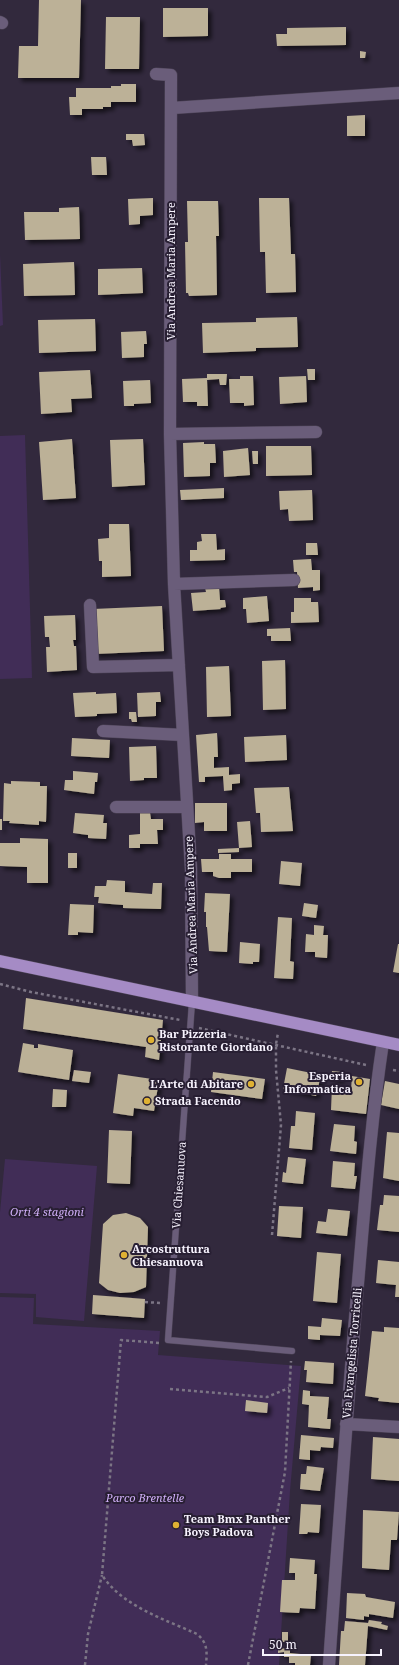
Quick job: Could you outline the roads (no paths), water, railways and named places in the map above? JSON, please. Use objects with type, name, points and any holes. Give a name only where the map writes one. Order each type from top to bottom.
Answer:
[{"type":"main road","points":[[0,961],[399,1045]]},
{"type":"street","name":"Via Andrea Maria Ampere","points":[[156,74],[172,75],[170,434],[174,584],[191,869],[192,1002]]},
{"type":"street","points":[[172,108],[399,93]]},
{"type":"street","points":[[170,434],[316,432]]},
{"type":"street","points":[[174,584],[294,580]]},
{"type":"street","points":[[90,605],[93,667],[179,665]]},
{"type":"street","points":[[103,731],[183,735]]},
{"type":"street","points":[[116,807],[187,807]]},
{"type":"street","name":"Via Evangelista Torricelli","points":[[329,1665],[346,1424],[373,1119],[383,1042]]},
{"type":"street","points":[[346,1424],[399,1427]]},
{"type":"lane","name":"Via Chiesanuova","points":[[192,1002],[168,1340],[292,1351]]},
{"type":"place","name":"Bar Pizzeria Ristorante Giordano","points":[[151,1040]]},
{"type":"place","name":"Esperia Informatica","points":[[359,1082]]},
{"type":"place","name":"L'Arte di Abitare","points":[[251,1084]]},
{"type":"place","name":"Strada Facendo","points":[[147,1101]]},
{"type":"place","name":"Arcostruttura Chiesanuova","points":[[124,1255]]},
{"type":"place","name":"Team Bmx Panther Boys Padova","points":[[176,1525]]},
{"type":"park label","name":"Orti 4 stagioni","points":[[47,1212]]},
{"type":"park label","name":"Parco Brentelle","points":[[145,1498]]}]
